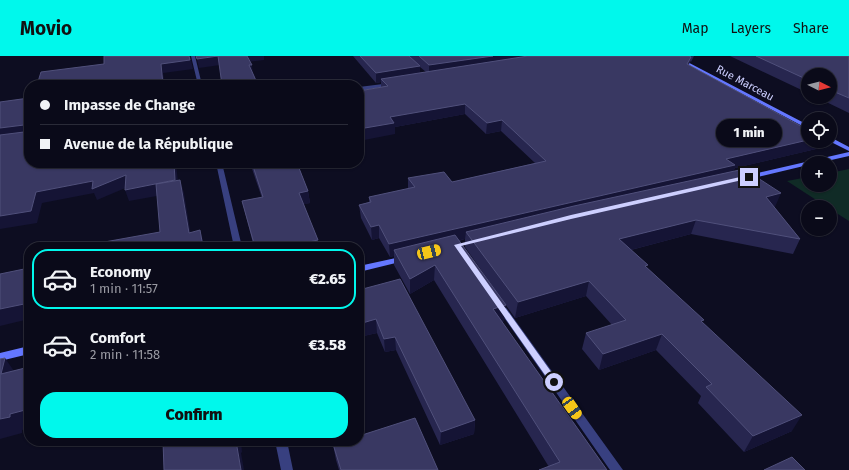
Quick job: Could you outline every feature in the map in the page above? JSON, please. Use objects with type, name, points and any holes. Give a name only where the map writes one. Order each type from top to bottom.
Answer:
[{"type":"main road","name":"Rue Marceau","points":[[673,56],[801,123]]},
{"type":"main road","points":[[837,143],[849,149]]},
{"type":"main road","points":[[837,157],[849,154]]},
{"type":"main road","points":[[739,179],[801,165]]},
{"type":"main road","points":[[364,268],[412,256]]},
{"type":"main road","points":[[0,357],[24,351]]},
{"type":"street","points":[[193,56],[199,80]]},
{"type":"street","points":[[364,87],[397,83]]},
{"type":"street","points":[[220,168],[237,242]]},
{"type":"street","points":[[493,296],[617,470]]},
{"type":"street","points":[[282,446],[287,470]]},
{"type":"green space","points":[[849,169],[849,221],[837,213],[837,200],[816,200],[804,192],[837,192],[837,172]]},
{"type":"green space","points":[[801,178],[801,190],[787,181]]},
{"type":"building","points":[[104,56],[189,56],[190,60],[161,64],[163,80],[39,80],[41,72],[104,64]]},
{"type":"building","points":[[196,56],[218,56],[197,59]]},
{"type":"building","points":[[218,56],[247,56],[252,65],[249,65],[256,80],[221,80]]},
{"type":"building","points":[[360,56],[409,56],[420,66],[376,73]]},
{"type":"building","points":[[419,56],[493,56],[429,65]]},
{"type":"building","points":[[528,56],[689,56],[691,57],[687,64],[801,126],[801,142],[726,159],[735,165],[389,244],[379,225],[371,227],[359,205],[371,202],[369,197],[415,187],[408,178],[444,172],[452,182],[546,161],[502,120],[487,123],[465,104],[390,117],[394,123],[364,128],[364,90],[388,86],[381,79]]},
{"type":"building","points":[[756,56],[849,56],[849,98],[837,93],[837,68],[801,68],[801,77]]},
{"type":"building","points":[[24,99],[24,125],[0,128],[0,102]]},
{"type":"building","points":[[24,132],[24,168],[174,168],[175,180],[125,190],[126,175],[92,189],[93,181],[36,192],[31,211],[0,216],[0,135]]},
{"type":"building","points":[[254,168],[299,168],[308,191],[299,193],[318,240],[309,242],[254,242],[242,201],[263,197]]},
{"type":"building","points":[[744,169],[781,193],[766,197],[800,239],[696,220],[619,239],[648,265],[645,266],[704,320],[701,321],[802,415],[753,436],[706,387],[712,384],[662,334],[603,354],[586,333],[626,320],[589,281],[518,302],[466,232],[574,206]]},
{"type":"building","points":[[180,180],[189,233],[200,230],[202,242],[105,242],[160,232],[156,184]]},
{"type":"building","points":[[455,235],[506,305],[493,309],[607,470],[539,470],[560,462],[435,265],[410,279],[394,250]]},
{"type":"building","points":[[24,269],[24,304],[0,309],[0,274]]},
{"type":"building","points":[[400,279],[475,420],[441,432],[395,337],[384,339],[376,319],[364,323],[364,289]]},
{"type":"building","points":[[5,358],[1,374],[24,368],[24,410],[10,414],[10,417],[0,419],[0,359]]},
{"type":"building","points":[[415,418],[438,470],[341,470],[334,446],[364,446],[364,434]]},
{"type":"building","points":[[163,446],[237,446],[241,470],[164,470]]},
{"type":"building","points":[[792,457],[805,470],[764,470]]},
{"type":"route","points":[[554,382],[457,245],[571,217],[749,177]]}]
